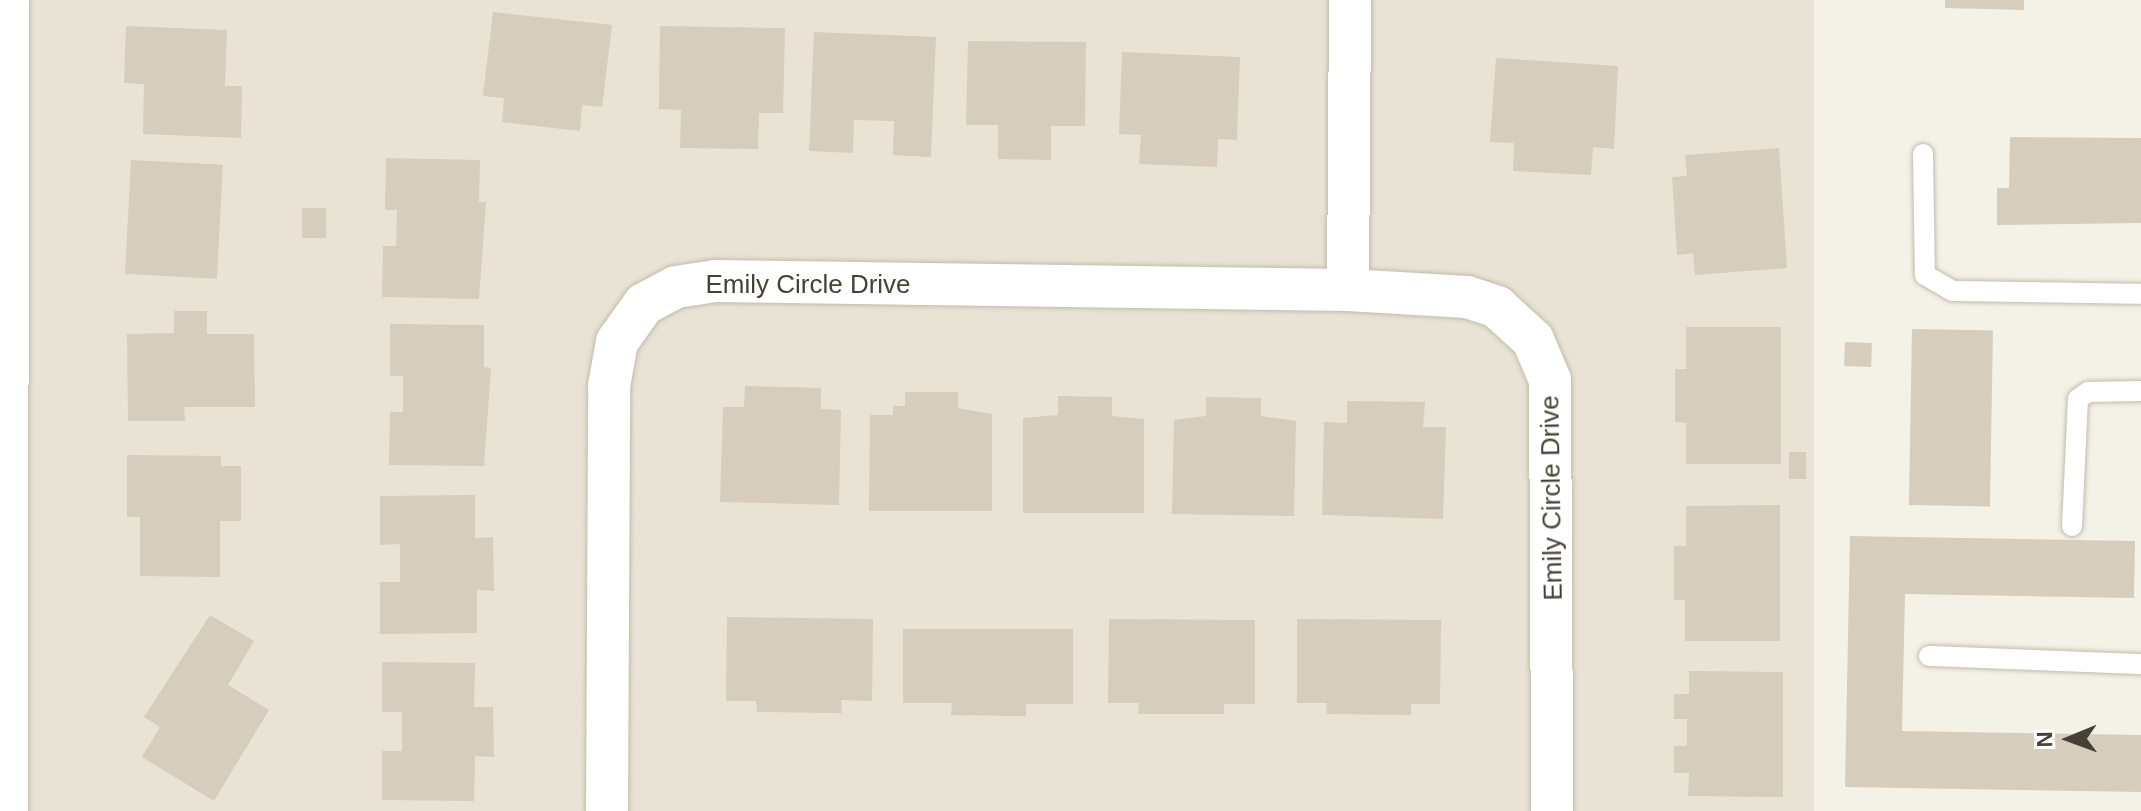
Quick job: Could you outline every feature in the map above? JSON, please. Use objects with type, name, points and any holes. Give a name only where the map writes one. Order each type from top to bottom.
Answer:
[{"type":"street","points":[[7,811],[4,338],[8,0]]},
{"type":"street","points":[[1348,290],[1350,0]]},
{"type":"street","name":"Emily Circle Drive","points":[[607,811],[609,386],[617,342],[644,304],[676,287],[716,281],[1348,290],[1467,297],[1497,307],[1533,340],[1550,380],[1552,811]]},
{"type":"lane","points":[[1923,154],[1925,275],[1953,291],[2141,294]]},
{"type":"lane","points":[[2072,526],[2078,399],[2088,392],[2141,391]]},
{"type":"lane","points":[[1929,656],[2141,664]]},
{"type":"shaded area","points":[[0,0],[1814,0],[1814,811],[0,811]]},
{"type":"building","points":[[1945,0],[2024,0],[2024,10],[1945,8]]},
{"type":"building","points":[[493,12],[612,25],[602,107],[582,105],[580,131],[502,122],[504,98],[483,96]]},
{"type":"building","points":[[126,26],[227,30],[225,86],[242,86],[241,138],[143,134],[144,84],[124,83]]},
{"type":"building","points":[[660,26],[785,28],[783,113],[759,113],[758,149],[680,148],[681,110],[659,109]]},
{"type":"building","points":[[814,32],[936,37],[931,157],[893,155],[894,121],[854,120],[853,153],[809,151]]},
{"type":"building","points":[[968,41],[1086,42],[1085,126],[1051,126],[1051,160],[998,159],[998,125],[966,125]]},
{"type":"building","points":[[1122,52],[1240,57],[1237,140],[1218,139],[1217,167],[1139,164],[1141,135],[1119,134]]},
{"type":"building","points":[[1496,58],[1618,66],[1614,149],[1593,147],[1591,175],[1513,171],[1514,143],[1490,142]]},
{"type":"building","points":[[2010,137],[2141,138],[2141,223],[1997,225],[1997,188],[2009,188]]},
{"type":"building","points":[[1779,148],[1787,268],[1695,275],[1693,253],[1677,255],[1672,177],[1687,176],[1685,155]]},
{"type":"building","points":[[386,158],[480,160],[479,202],[486,202],[479,299],[382,297],[383,246],[396,246],[397,210],[385,210]]},
{"type":"building","points":[[131,160],[223,165],[217,279],[125,274]]},
{"type":"building","points":[[302,208],[326,208],[326,238],[302,238]]},
{"type":"building","points":[[174,311],[207,311],[207,334],[254,334],[255,407],[184,407],[185,421],[128,421],[127,334],[174,333]]},
{"type":"building","points":[[390,324],[484,325],[484,367],[491,368],[484,466],[389,465],[390,412],[403,412],[403,376],[390,376]]},
{"type":"building","points":[[1686,327],[1781,327],[1781,464],[1686,464],[1686,423],[1675,422],[1675,369],[1686,369]]},
{"type":"building","points":[[1912,329],[1993,330],[1990,506],[1909,505]]},
{"type":"building","points":[[1845,342],[1872,343],[1871,367],[1844,366]]},
{"type":"building","points":[[745,386],[821,388],[821,409],[841,410],[839,505],[720,502],[723,407],[744,407]]},
{"type":"building","points":[[905,392],[958,392],[958,408],[992,414],[992,511],[869,511],[870,415],[893,415],[893,406],[905,406]]},
{"type":"building","points":[[1058,396],[1112,397],[1112,416],[1144,419],[1144,513],[1023,513],[1023,418],[1058,415]]},
{"type":"building","points":[[1206,397],[1261,398],[1261,416],[1296,421],[1294,516],[1172,514],[1174,420],[1206,416]]},
{"type":"building","points":[[1347,401],[1425,402],[1423,427],[1446,427],[1443,519],[1322,515],[1324,422],[1347,423]]},
{"type":"building","points":[[1789,452],[1806,452],[1806,479],[1789,479]]},
{"type":"building","points":[[127,455],[221,456],[221,466],[241,466],[241,521],[220,521],[220,577],[140,576],[140,517],[127,517]]},
{"type":"building","points":[[475,495],[475,538],[493,537],[494,591],[477,590],[477,633],[380,634],[380,582],[400,582],[400,544],[380,545],[380,496]]},
{"type":"building","points":[[1780,505],[1780,641],[1685,641],[1685,600],[1674,600],[1674,546],[1686,546],[1686,506]]},
{"type":"building","points":[[1850,536],[2135,541],[2134,598],[1905,594],[1902,731],[2141,735],[2141,792],[1845,787]]},
{"type":"building","points":[[210,615],[254,641],[228,685],[269,710],[214,801],[142,757],[160,727],[144,717]]},
{"type":"building","points":[[727,617],[873,619],[872,701],[841,700],[842,713],[757,712],[756,701],[726,701]]},
{"type":"building","points":[[1109,619],[1255,620],[1255,704],[1224,704],[1224,714],[1138,714],[1139,703],[1108,703]]},
{"type":"building","points":[[1297,619],[1441,620],[1440,704],[1411,704],[1411,715],[1327,714],[1326,703],[1297,703]]},
{"type":"building","points":[[903,629],[1073,629],[1073,704],[1026,704],[1026,716],[951,715],[952,703],[903,703]]},
{"type":"building","points":[[382,662],[475,663],[474,707],[493,707],[494,757],[475,756],[474,801],[382,800],[382,751],[402,751],[402,712],[382,712]]},
{"type":"building","points":[[1689,671],[1783,672],[1783,797],[1688,796],[1689,773],[1674,773],[1674,746],[1687,746],[1687,719],[1674,719],[1674,694],[1689,694]]}]
